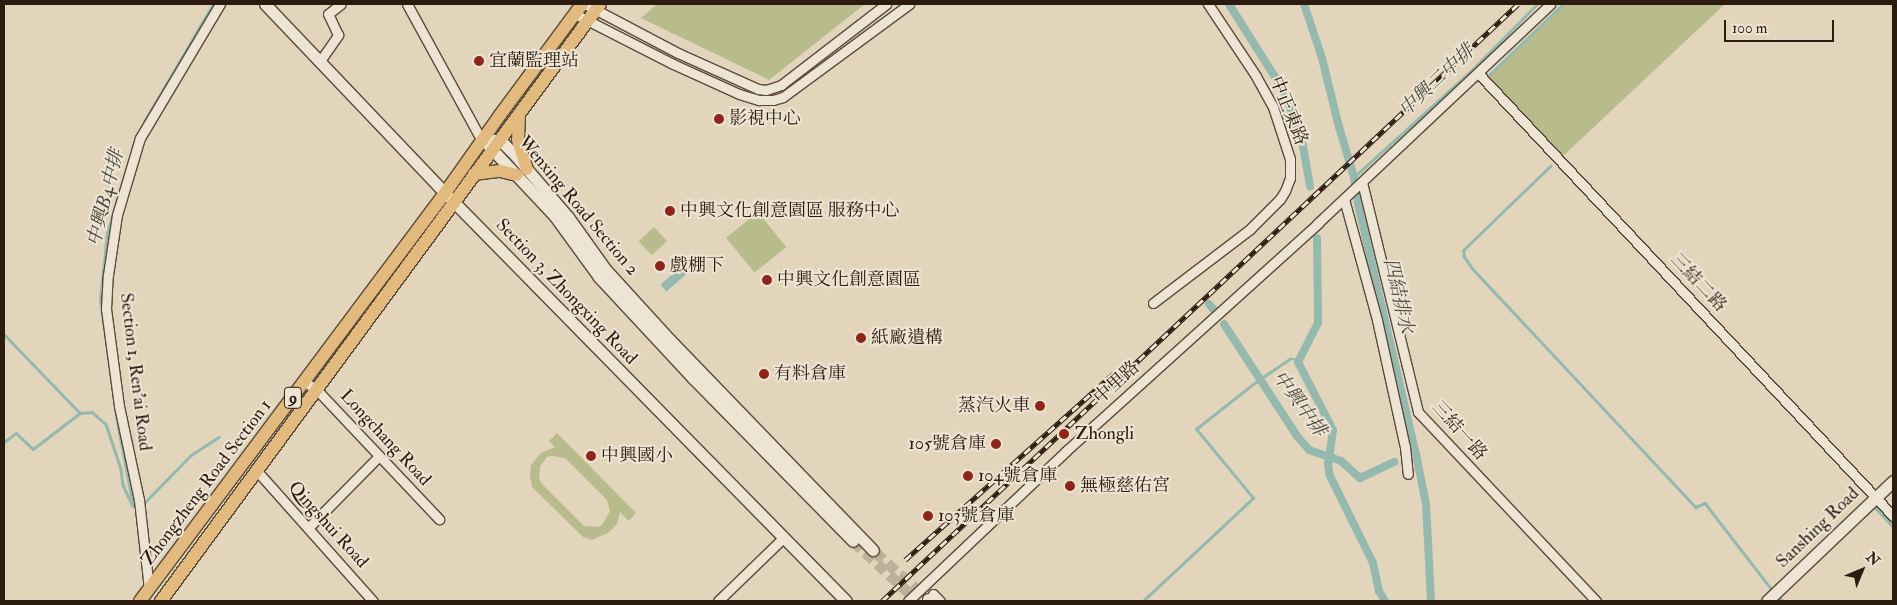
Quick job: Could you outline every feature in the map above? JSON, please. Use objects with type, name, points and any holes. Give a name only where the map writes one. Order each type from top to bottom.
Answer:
[{"type":"main road","name":"9","points":[[450,198],[482,141],[587,7]]},
{"type":"main road","name":"9","points":[[450,198],[474,174],[587,22],[587,7]]},
{"type":"main road","points":[[474,174],[500,171],[522,172],[518,140],[519,114]]},
{"type":"main road","name":"Zhongzheng Road Section 1","points":[[140,601],[305,382],[450,198]]},
{"type":"main road","name":"Zhongzheng Road Section 1","points":[[161,601],[317,390],[450,198]]},
{"type":"street","name":"Section 1, Ren'ai Road","points":[[149,589],[139,500],[119,406],[106,310],[108,274],[117,215],[140,138],[220,4]]},
{"type":"street","name":"Section 3, Zhongxing Road","points":[[265,4],[450,198],[846,601]]},
{"type":"street","points":[[320,61],[338,35],[328,14],[341,4]]},
{"type":"street","points":[[407,4],[482,141]]},
{"type":"street","points":[[587,7],[678,53],[758,89],[766,90],[781,86],[886,4]]},
{"type":"street","points":[[587,22],[740,94],[759,100],[773,100],[783,97],[909,4]]},
{"type":"street","name":"中正東路","points":[[1154,304],[1250,229],[1286,192],[1290,178],[1290,159],[1272,107],[1256,76],[1208,4]]},
{"type":"street","points":[[1362,182],[1550,4]]},
{"type":"street","name":"三結二路","points":[[1478,73],[1893,516]]},
{"type":"street","name":"Wenxing Road Section 2","points":[[482,141],[497,144],[522,172],[568,217],[606,270],[677,347],[873,550]]},
{"type":"street","name":"Wenxing Road Section 2","points":[[522,172],[599,278],[693,378],[853,541]]},
{"type":"street","name":"中里路","points":[[908,601],[1066,451],[1362,182]]},
{"type":"street","name":"三結一路","points":[[1362,182],[1418,412],[1596,601]]},
{"type":"street","points":[[1344,199],[1377,320],[1405,447],[1408,474]]},
{"type":"street","name":"Longchang Road","points":[[305,382],[317,390],[439,519]]},
{"type":"street","points":[[308,528],[379,456]]},
{"type":"street","name":"Qingshui Road","points":[[257,471],[373,601]]},
{"type":"street","name":"Sanshing Road","points":[[1767,601],[1893,481]]},
{"type":"street","points":[[718,601],[783,538]]},
{"type":"street","points":[[930,598],[940,601]]},
{"type":"green space","points":[[657,4],[865,4],[769,80],[641,18]]},
{"type":"green space","points":[[1564,4],[1725,4],[1562,157],[1488,77]]},
{"type":"green space","points":[[758,212],[786,247],[754,273],[726,238]]},
{"type":"green space","points":[[654,227],[667,241],[652,255],[639,241]]},
{"type":"green space","points":[[557,433],[636,513],[629,521],[620,512],[617,524],[608,533],[592,540],[583,537],[532,487],[531,465],[541,453],[555,447],[549,441]],"holes":[[[547,457],[565,458],[607,500],[610,511],[602,525],[598,527],[584,526],[541,483],[539,477],[540,467]]]},
{"type":"water","points":[[690,259],[696,266],[666,291],[661,285]]},
{"type":"waterway","name":"中興B4中排","points":[[144,122],[213,4]]},
{"type":"waterway","points":[[1229,4],[1285,93],[1303,146],[1310,186]]},
{"type":"waterway","name":"四結排水","points":[[1304,4],[1322,58],[1339,127],[1354,177],[1359,208],[1416,454],[1426,504],[1431,601]]},
{"type":"waterway","name":"中興二中排","points":[[1354,177],[1473,69],[1537,4]]},
{"type":"waterway","points":[[1487,77],[1563,4]]},
{"type":"waterway","name":"中興B4中排","points":[[133,506],[117,422],[100,300],[107,233],[135,140]]},
{"type":"waterway","points":[[1551,166],[1464,250],[1464,256],[1472,268],[1696,507],[1705,503],[1773,591]]},
{"type":"waterway","points":[[1317,238],[1318,323],[1298,362],[1333,430],[1328,464],[1330,476],[1373,563],[1379,591],[1385,601]]},
{"type":"waterway","name":"中興中排","points":[[1209,304],[1214,310]]},
{"type":"waterway","name":"中興中排","points":[[1224,324],[1297,436],[1309,450],[1341,461],[1360,478],[1394,462]]},
{"type":"waterway","points":[[4,334],[80,413]]},
{"type":"waterway","points":[[1143,601],[1253,498],[1196,429],[1257,381],[1290,359],[1300,359]]},
{"type":"waterway","points":[[4,442],[16,433],[33,449],[80,413],[92,412],[106,424],[121,469],[123,485],[133,506]]},
{"type":"waterway","points":[[144,503],[191,455],[219,437]]},
{"type":"waterway","points":[[1877,506],[1893,523]]},
{"type":"waterway","points":[[1779,597],[1783,601]]},
{"type":"tunnel","points":[[853,541],[918,601]]},
{"type":"tunnel","points":[[875,552],[928,599]]},
{"type":"railway","points":[[882,601],[1518,4]]},
{"type":"railway","points":[[905,560],[1115,372]]},
{"type":"place","name":"宜蘭監理站","points":[[479,61]]},
{"type":"place","name":"影視中心","points":[[719,119]]},
{"type":"place","name":"中興文化創意園區 服務中心","points":[[670,211]]},
{"type":"place","name":"戲棚下","points":[[660,266]]},
{"type":"place","name":"中興文化創意園區","points":[[767,280]]},
{"type":"place","name":"紙廠遺構","points":[[861,338]]},
{"type":"place","name":"有料倉庫","points":[[764,374]]},
{"type":"place","name":"蒸汽火車","points":[[1040,406]]},
{"type":"place","name":"Zhongli","points":[[1064,434]]},
{"type":"place","name":"105號倉庫","points":[[996,444]]},
{"type":"place","name":"中興國小","points":[[591,456]]},
{"type":"place","name":"104號倉庫","points":[[968,476]]},
{"type":"place","name":"無極慈佑宮","points":[[1070,486]]},
{"type":"place","name":"103號倉庫","points":[[928,516]]}]
